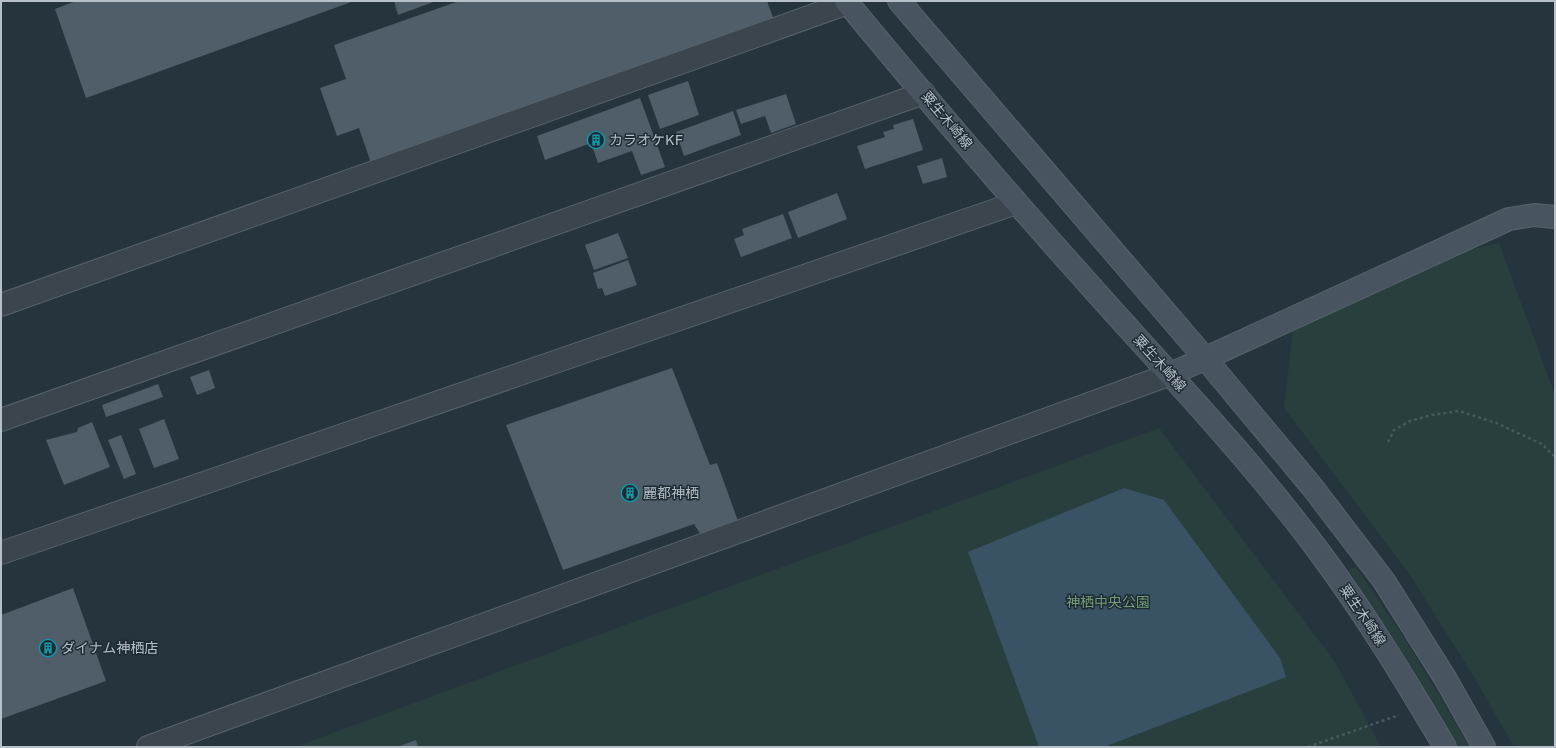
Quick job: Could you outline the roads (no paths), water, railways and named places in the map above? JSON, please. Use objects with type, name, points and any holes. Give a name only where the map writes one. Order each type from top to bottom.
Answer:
[{"type":"main road","points":[[899,1],[1204,357],[1313,488],[1384,581],[1445,678],[1484,747]]},
{"type":"main road","name":"粟生木崎線","points":[[849,2],[1016,203],[1171,374],[1280,500],[1319,551],[1360,609],[1445,747]]},
{"type":"main road","points":[[1171,374],[1204,357],[1509,220],[1534,215],[1555,217]]},
{"type":"street","points":[[1,305],[849,2]]},
{"type":"street","points":[[1,420],[924,93]]},
{"type":"street","points":[[1,552],[1016,203]]},
{"type":"street","points":[[148,747],[1171,374]]},
{"type":"water","points":[[1124,488],[1164,500],[1280,658],[1286,677],[1104,747],[1039,747],[968,552]]},
{"type":"place","name":"カラオケKF","points":[[596,140]]},
{"type":"place","name":"麗都神栖","points":[[630,493]]},
{"type":"place","name":"ダイナム神栖店","points":[[48,648]]},
{"type":"park label","name":"神栖中央公園","points":[[1108,602]]}]
